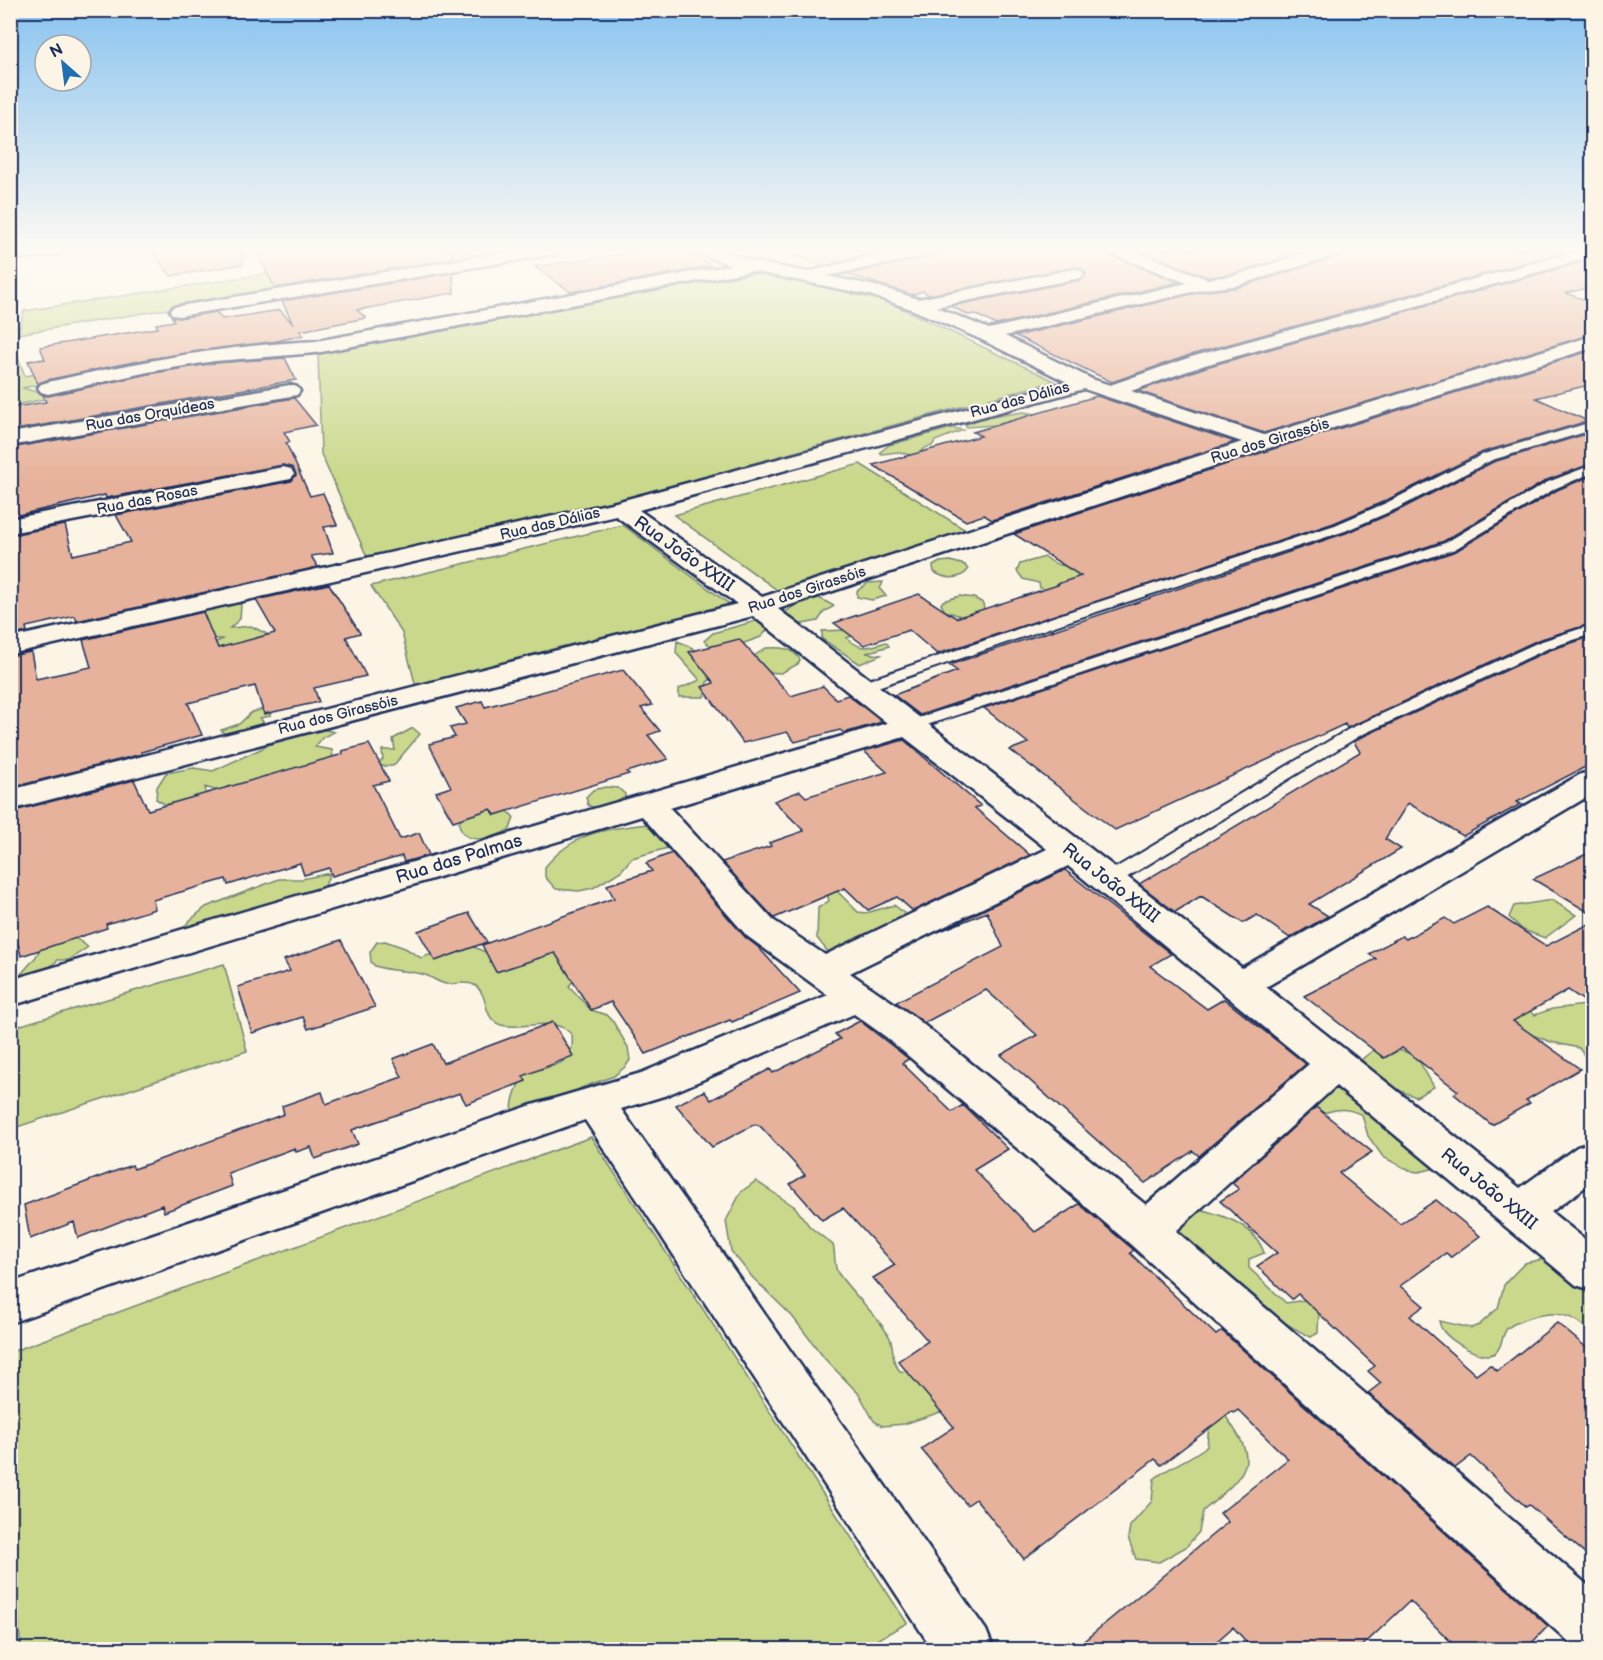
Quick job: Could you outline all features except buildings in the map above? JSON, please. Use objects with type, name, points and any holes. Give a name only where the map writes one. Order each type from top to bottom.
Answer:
[{"type":"street","points":[[48,388],[119,372],[268,348],[316,347],[426,326]]},
{"type":"street","points":[[967,326],[1085,383],[1264,442]]},
{"type":"street","points":[[987,335],[1023,326]]},
{"type":"street","points":[[1112,391],[1198,361],[1323,326]]},
{"type":"street","name":"Rua dos Girassóis","points":[[10,800],[758,606],[1264,442],[1593,342]]},
{"type":"street","name":"Rua das Dálias","points":[[10,646],[620,508],[1085,383]]},
{"type":"street","name":"Rua das Orquídeas","points":[[10,440],[290,391]]},
{"type":"street","name":"Rua das Rosas","points":[[10,526],[283,474]]},
{"type":"street","name":"Rua João XXIII","points":[[620,508],[758,606],[1109,880],[1518,1213],[1593,1271]]},
{"type":"street","name":"Rua das Palmas","points":[[10,993],[909,726]]},
{"type":"street","points":[[1239,986],[1593,782]]},
{"type":"street","points":[[648,803],[760,928],[900,1027],[1146,1231],[1593,1625]]},
{"type":"street","points":[[822,972],[1071,851]]},
{"type":"street","points":[[10,1303],[594,1101],[652,1084],[858,997]]},
{"type":"street","points":[[1146,1231],[1335,1064]]},
{"type":"street","points":[[594,1101],[966,1650]]},
{"type":"street","points":[[1518,1213],[1593,1160]]},
{"type":"lane","points":[[862,687],[1340,528],[1391,506],[1488,457],[1593,426]]},
{"type":"lane","points":[[909,726],[1450,546],[1552,485],[1593,469]]},
{"type":"lane","points":[[1109,880],[1355,732],[1544,645],[1593,629]]},
{"type":"green space","points":[[20,326],[63,326],[18,334]]},
{"type":"green space","points":[[463,326],[940,326],[1055,381],[605,504],[368,559],[321,454],[318,353]]},
{"type":"green space","points":[[10,335],[25,376],[79,366],[109,370],[22,388],[37,392],[124,374],[118,384],[11,406]]},
{"type":"green space","points":[[1023,412],[1037,414],[1004,427],[995,425],[966,427],[965,425],[979,419]]},
{"type":"green space","points":[[952,428],[963,430],[935,441],[932,446],[915,456],[898,452],[882,454],[880,452],[889,445]]},
{"type":"green space","points":[[860,464],[972,534],[781,593],[674,515]]},
{"type":"green space","points":[[623,525],[733,607],[417,691],[402,633],[371,586]]},
{"type":"green space","points":[[1045,557],[1058,565],[1087,561],[1111,568],[1054,593],[1040,588],[1039,583],[1023,579],[1017,571],[1020,564]]},
{"type":"green space","points":[[950,561],[965,565],[968,570],[952,578],[934,572],[933,566],[940,562]]},
{"type":"green space","points":[[883,582],[880,589],[886,596],[872,600],[857,597],[857,591],[868,583]]},
{"type":"green space","points":[[960,596],[974,598],[983,603],[984,610],[964,617],[945,611],[941,604],[943,601]]},
{"type":"green space","points":[[819,598],[834,606],[824,612],[818,621],[792,626],[780,616],[797,604]]},
{"type":"green space","points":[[217,602],[241,604],[240,619],[230,628],[251,626],[269,635],[229,656],[207,646],[223,639],[134,637],[134,628],[152,621],[188,619],[184,612]]},
{"type":"green space","points":[[759,620],[768,629],[761,637],[719,652],[704,641],[713,633]]},
{"type":"green space","points":[[846,630],[856,635],[846,638],[861,647],[886,642],[889,646],[866,653],[881,655],[860,664],[822,639],[822,631]]},
{"type":"green space","points":[[677,641],[701,654],[718,675],[707,682],[704,697],[679,697],[679,689],[700,680],[676,653]]},
{"type":"green space","points":[[766,648],[790,650],[800,660],[798,664],[781,673],[765,672],[751,658]]},
{"type":"green space","points":[[272,707],[270,716],[260,718],[264,723],[254,730],[226,736],[221,730],[239,724],[252,712]]},
{"type":"green space","points":[[413,728],[420,734],[393,766],[376,766],[383,759],[382,750],[395,750],[393,739]]},
{"type":"green space","points":[[322,729],[334,732],[323,737],[315,747],[332,750],[333,759],[282,775],[265,776],[235,791],[221,792],[205,787],[208,804],[171,808],[156,799],[157,787],[166,773],[194,768],[213,771],[265,747],[277,738]]},
{"type":"green space","points":[[606,787],[618,788],[625,794],[625,801],[598,810],[588,805],[586,797],[593,790]]},
{"type":"green space","points":[[481,807],[508,811],[514,818],[510,829],[489,838],[466,836],[461,831],[459,823],[462,818]]},
{"type":"green space","points":[[649,824],[671,847],[632,858],[621,871],[593,888],[579,891],[556,889],[545,877],[545,867],[556,855],[579,839],[619,827]]},
{"type":"green space","points":[[330,873],[320,899],[181,933],[188,922],[206,907],[279,879],[302,879]]},
{"type":"green space","points":[[830,884],[858,912],[866,913],[894,905],[904,913],[900,922],[875,931],[835,955],[828,952],[817,938],[818,908],[829,901],[827,894]]},
{"type":"green space","points":[[1552,900],[1576,915],[1545,938],[1523,930],[1509,917],[1514,906]]},
{"type":"green space","points":[[71,935],[88,947],[69,960],[58,960],[45,971],[29,978],[21,974],[35,958],[43,944]]},
{"type":"green space","points":[[385,941],[405,948],[421,958],[446,949],[470,945],[502,960],[553,949],[586,966],[569,986],[591,1010],[607,1015],[612,1020],[628,1047],[630,1060],[614,1076],[581,1088],[553,1106],[513,1114],[515,1093],[525,1073],[559,1064],[565,1060],[570,1054],[572,1035],[556,1025],[510,1026],[495,1022],[488,1012],[482,994],[474,985],[446,984],[419,973],[375,966],[371,962],[370,952],[377,942]]},
{"type":"green space","points":[[224,964],[247,1051],[11,1129],[11,1028]]},
{"type":"green space","points":[[1521,1004],[1535,1015],[1552,1009],[1586,1005],[1592,1010],[1592,1067],[1579,1048],[1551,1042],[1506,1025]]},
{"type":"green space","points":[[1378,1046],[1415,1054],[1434,1087],[1416,1097],[1390,1087],[1361,1060]]},
{"type":"green space","points":[[1339,1084],[1436,1168],[1419,1172],[1410,1171],[1383,1157],[1368,1136],[1362,1115],[1353,1111],[1338,1110],[1303,1117],[1302,1104]]},
{"type":"green space","points":[[591,1137],[907,1623],[859,1650],[21,1649],[10,1520],[11,1352]]},
{"type":"green space","points":[[756,1181],[795,1207],[810,1227],[833,1245],[838,1273],[889,1336],[897,1367],[900,1371],[911,1372],[944,1411],[904,1424],[882,1426],[874,1421],[859,1394],[825,1359],[792,1316],[753,1278],[731,1251],[726,1221],[741,1192]]},
{"type":"green space","points":[[1203,1210],[1240,1224],[1254,1236],[1264,1253],[1249,1259],[1249,1268],[1286,1303],[1305,1300],[1319,1308],[1318,1333],[1311,1337],[1275,1317],[1237,1288],[1202,1256],[1176,1225],[1184,1213]]},
{"type":"green space","points":[[1543,1259],[1555,1261],[1592,1285],[1592,1334],[1569,1317],[1545,1314],[1510,1326],[1497,1351],[1485,1355],[1460,1345],[1441,1328],[1439,1321],[1471,1328],[1479,1325],[1498,1308],[1504,1285],[1509,1279],[1525,1263]]},
{"type":"green space","points":[[1216,1403],[1230,1422],[1245,1450],[1246,1461],[1242,1472],[1234,1483],[1203,1511],[1199,1532],[1186,1547],[1159,1562],[1136,1559],[1128,1538],[1130,1526],[1152,1501],[1154,1479],[1207,1446],[1209,1426]]}]
